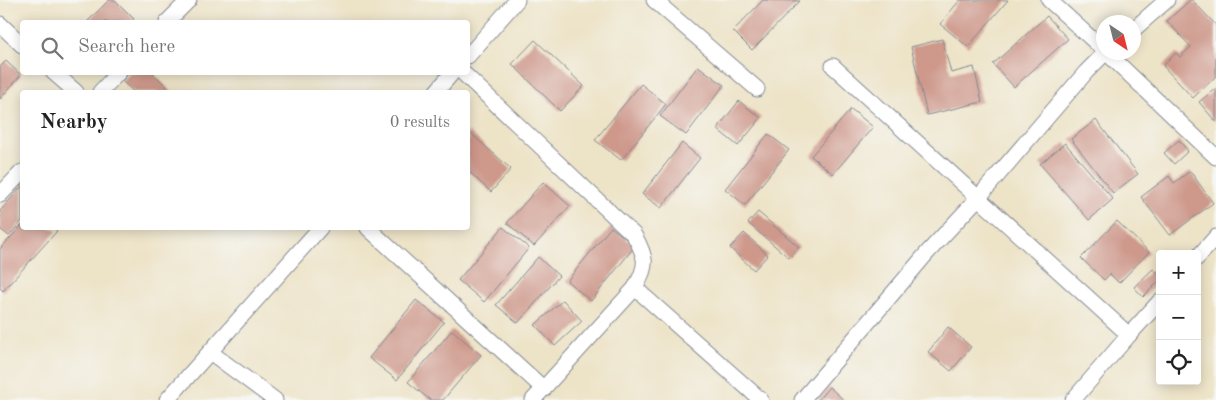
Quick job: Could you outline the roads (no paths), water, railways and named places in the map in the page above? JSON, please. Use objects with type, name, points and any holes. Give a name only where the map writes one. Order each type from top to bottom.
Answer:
[{"type":"street","points":[[169,20],[189,0]]},
{"type":"street","points":[[470,54],[517,0]]},
{"type":"street","points":[[654,0],[757,89]]},
{"type":"street","points":[[1049,0],[1096,43]]},
{"type":"street","points":[[1141,23],[1167,0]]},
{"type":"street","points":[[0,24],[20,43]]},
{"type":"street","points":[[802,400],[927,253],[1086,72],[1106,52],[1216,157]]},
{"type":"street","points":[[833,66],[1129,336]]},
{"type":"street","points":[[57,75],[74,90]]},
{"type":"street","points":[[102,90],[116,75]]},
{"type":"street","points":[[438,90],[450,75]]},
{"type":"street","points":[[370,230],[538,395],[635,288],[644,271],[645,254],[634,235],[465,75]]},
{"type":"street","points":[[0,196],[20,174]]},
{"type":"street","points":[[167,400],[318,230]]},
{"type":"street","points":[[1201,254],[1216,237]]},
{"type":"street","points":[[635,288],[762,400]]},
{"type":"street","points":[[1072,400],[1156,306]]},
{"type":"street","points":[[210,352],[275,400]]}]
